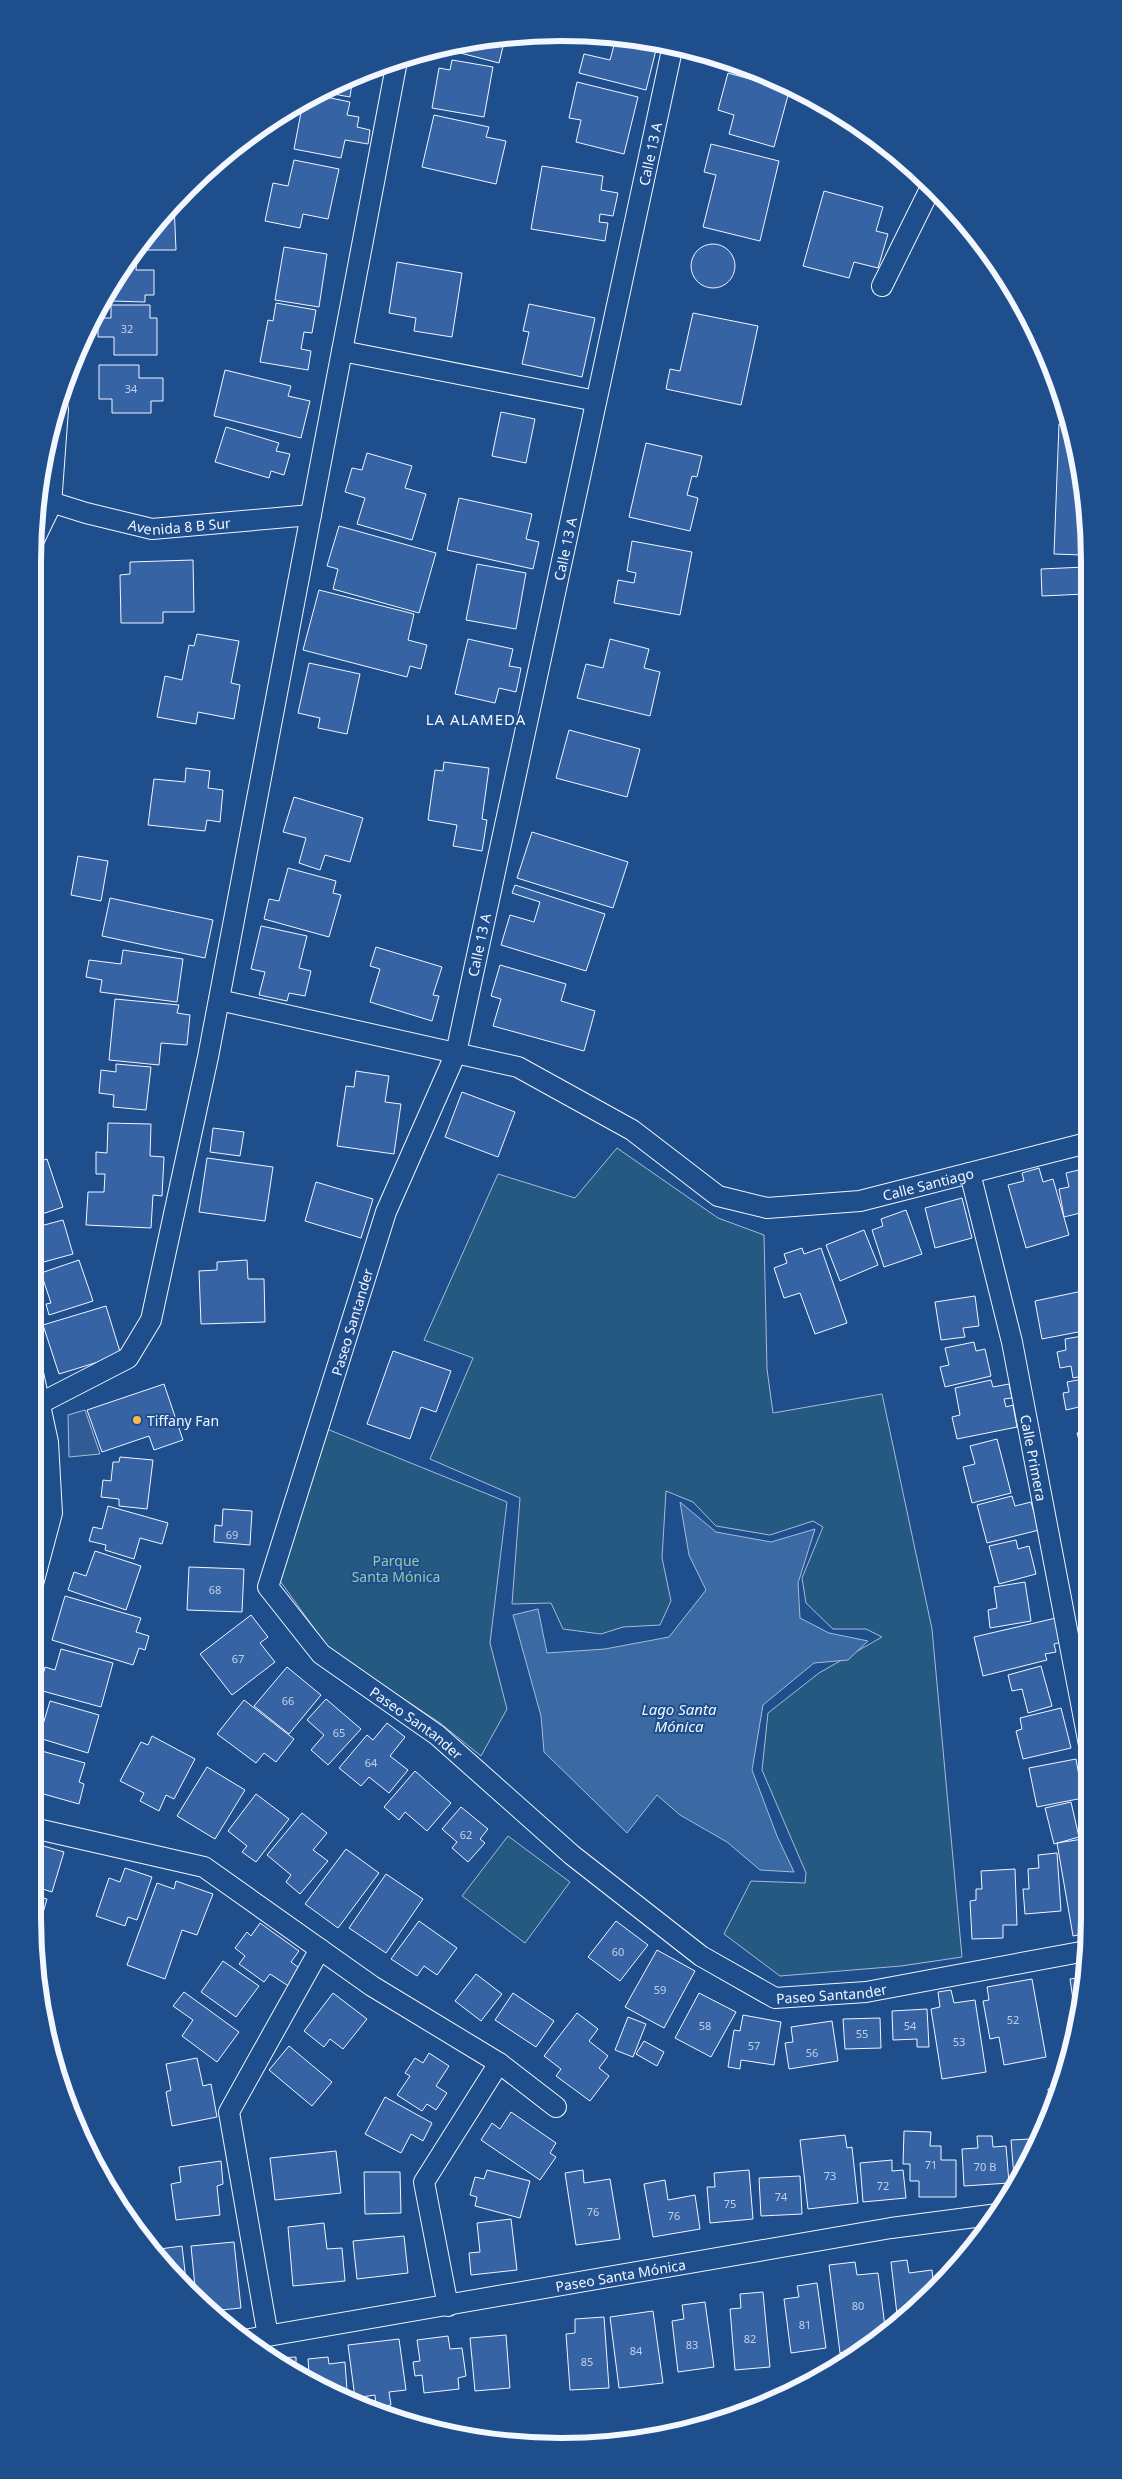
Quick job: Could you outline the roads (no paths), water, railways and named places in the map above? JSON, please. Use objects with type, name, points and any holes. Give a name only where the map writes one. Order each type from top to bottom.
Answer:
[{"type":"street","name":"Calle 13 A","points":[[456,1053],[671,53]]},
{"type":"street","points":[[41,1403],[128,1358],[151,1320],[219,1000],[396,69]]},
{"type":"street","points":[[882,286],[928,192]]},
{"type":"street","points":[[342,351],[596,401]]},
{"type":"street","points":[[43,521],[51,502],[56,440]]},
{"type":"street","name":"Avenida 8 B Sur","points":[[51,502],[86,514],[152,529],[311,515]]},
{"type":"street","name":"Calle Santiago","points":[[219,1000],[518,1067],[632,1130],[718,1196],[767,1208],[860,1201],[1081,1145]]},
{"type":"street","name":"Paseo Santander","points":[[456,1053],[386,1212],[268,1587],[320,1654],[437,1735],[572,1855],[701,1956],[775,1998],[866,1992],[1080,1952]]},
{"type":"street","name":"Calle Primera","points":[[970,1173],[1012,1342],[1081,1703]]},
{"type":"street","points":[[41,1421],[48,1442],[52,1513],[41,1552]]},
{"type":"street","points":[[41,1830],[204,1867],[372,1986],[500,2063],[556,2107]]},
{"type":"street","points":[[268,2336],[229,2112],[320,1949]]},
{"type":"street","points":[[448,2306],[424,2182],[500,2063]]},
{"type":"street","name":"Paseo Santa Mónica","points":[[256,2338],[881,2230],[987,2216]]},
{"type":"water","name":"Lago Santa Mónica","points":[[680,1502],[716,1532],[771,1542],[815,1529],[798,1583],[800,1618],[829,1633],[868,1641],[848,1660],[814,1663],[763,1705],[752,1770],[777,1836],[794,1872],[760,1870],[727,1842],[680,1815],[657,1795],[627,1833],[544,1752],[541,1716],[513,1615],[538,1609],[547,1653],[605,1649],[669,1637],[706,1590],[689,1555]]},
{"type":"place","name":"Tiffany Fan","points":[[137,1420]]},
{"type":"district","name":"LA ALAMEDA","points":[[476,719]]},
{"type":"park label","name":"Parque Santa Mónica","points":[[396,1568]]}]
